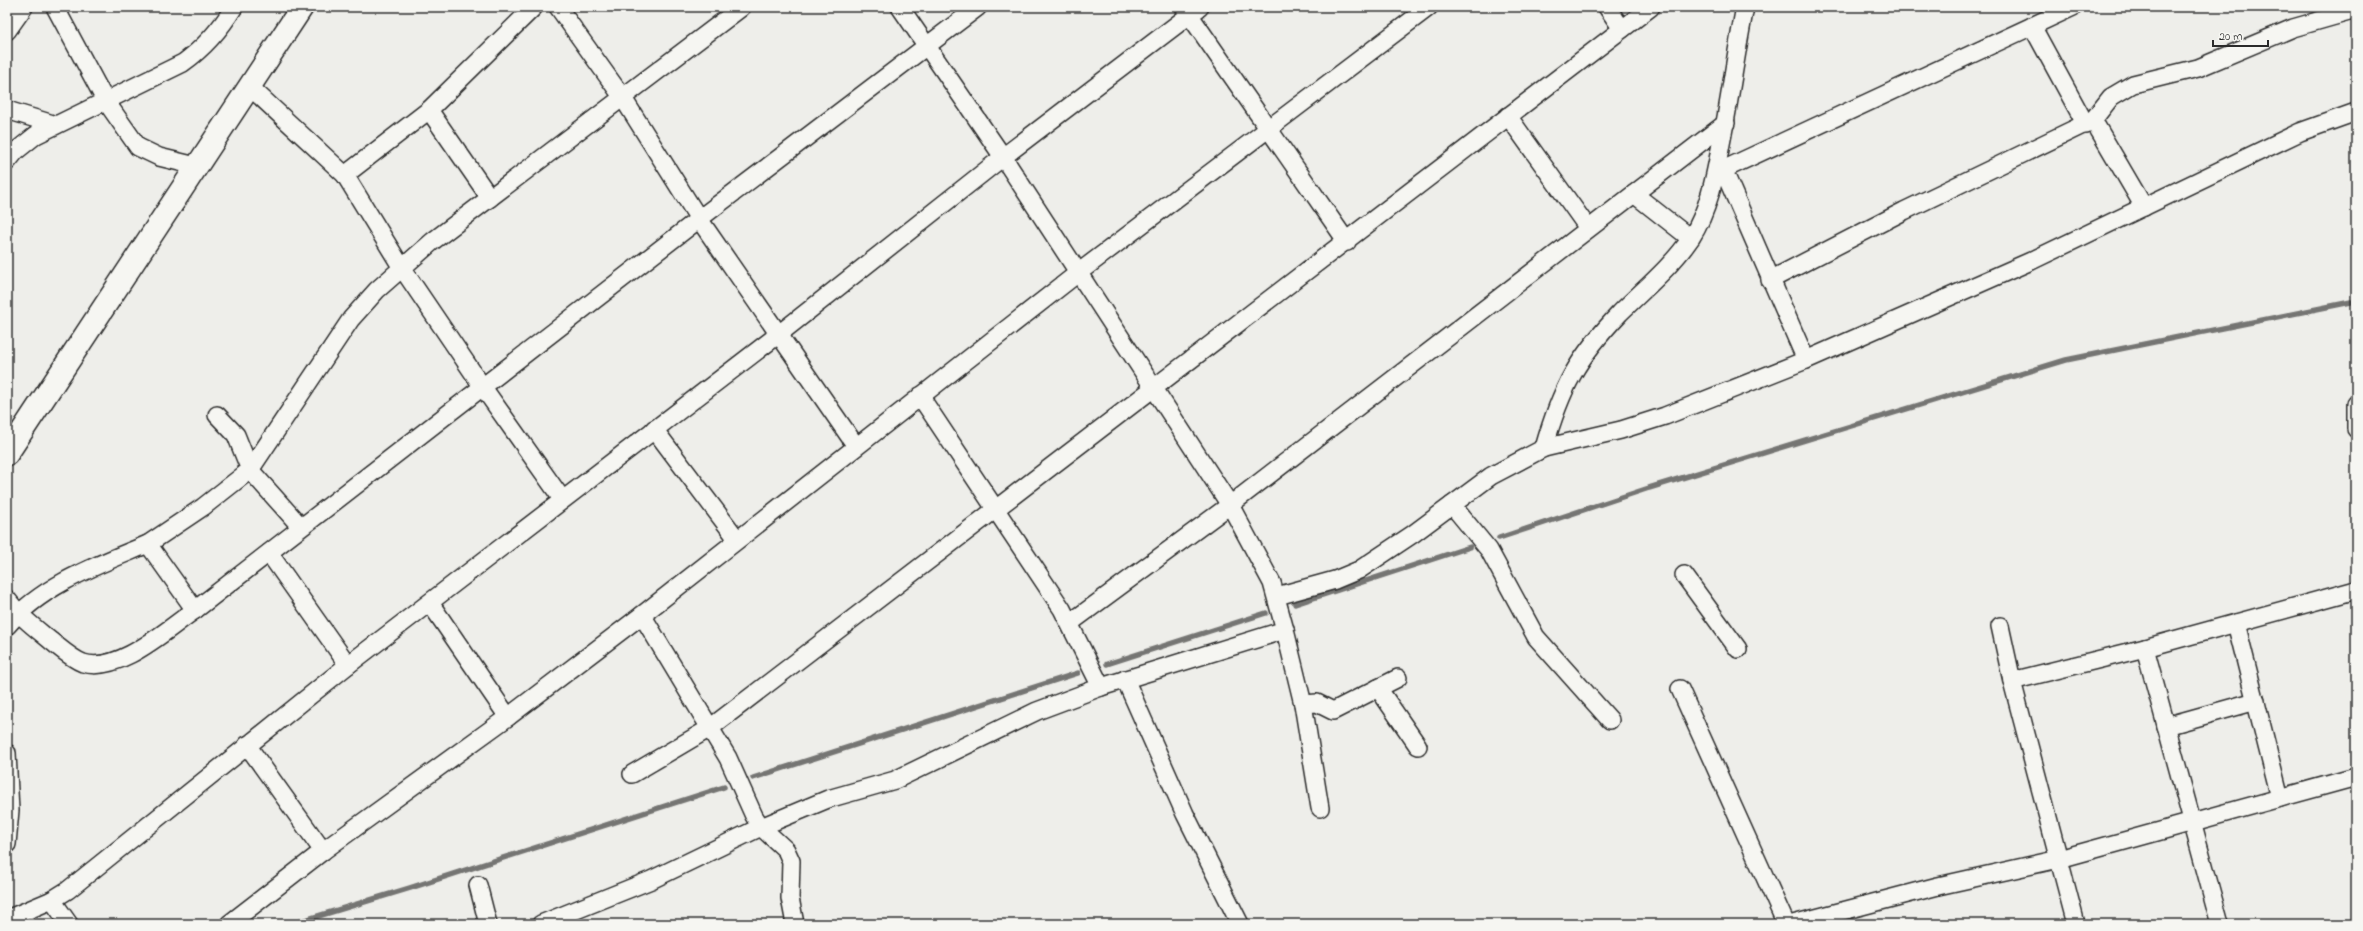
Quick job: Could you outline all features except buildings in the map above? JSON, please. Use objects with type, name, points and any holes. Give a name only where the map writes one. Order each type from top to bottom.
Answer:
[{"type":"highway","points":[[7,454],[302,7]]},
{"type":"street","points":[[7,31],[24,7]]},
{"type":"street","points":[[55,7],[105,100],[138,147],[159,157],[196,166]]},
{"type":"street","points":[[7,162],[16,151],[36,135],[183,63],[201,50],[222,27],[234,7]]},
{"type":"street","points":[[558,7],[623,98],[699,219],[856,446]]},
{"type":"street","points":[[12,620],[45,593],[76,574],[148,544],[203,507],[250,470],[351,319],[377,290],[433,241],[742,7]]},
{"type":"street","points":[[900,7],[1002,157],[1155,388],[1230,505],[1277,596],[1303,704],[1320,808]]},
{"type":"street","points":[[7,599],[12,620],[83,663],[101,664],[123,659],[195,610],[482,386],[978,7]]},
{"type":"street","points":[[229,924],[323,852],[508,717],[642,615],[1078,273],[1429,7]]},
{"type":"street","points":[[1607,7],[1622,29]]},
{"type":"street","points":[[632,774],[710,728],[995,508],[1155,388],[1651,7]]},
{"type":"street","points":[[1720,171],[2073,7]]},
{"type":"street","points":[[1544,448],[1554,412],[1568,380],[1586,352],[1620,314],[1661,273],[1690,238],[1705,209],[1720,171],[1726,123],[1747,8]]},
{"type":"street","points":[[344,175],[429,110],[525,10]]},
{"type":"street","points":[[7,919],[52,900],[68,890],[348,665],[654,428],[779,334],[1002,157],[1191,10],[1268,128],[1346,242]]},
{"type":"street","points":[[1770,280],[1904,210],[2090,122],[2111,97],[2133,84],[2198,68],[2293,28],[2356,10]]},
{"type":"street","points":[[2032,26],[2144,207]]},
{"type":"street","points":[[249,86],[344,175],[402,268],[482,386],[562,499]]},
{"type":"street","points":[[7,110],[56,125]]},
{"type":"street","points":[[429,110],[490,198]]},
{"type":"street","points":[[1277,596],[1335,580],[1358,570],[1492,476],[1544,448],[1621,430],[1664,416],[1806,360],[2031,261],[2300,132],[2356,112]]},
{"type":"street","points":[[1508,116],[1588,228]]},
{"type":"street","points":[[1070,623],[1230,505],[1726,123]]},
{"type":"street","points":[[1720,171],[1806,360]]},
{"type":"street","points":[[1634,194],[1690,238]]},
{"type":"street","points":[[920,396],[1070,623],[1101,687]]},
{"type":"street","points":[[2356,404],[2356,429]]},
{"type":"street","points":[[217,415],[236,435],[250,470],[302,527]]},
{"type":"street","points":[[654,428],[737,539]]},
{"type":"street","points":[[1452,505],[1489,550],[1536,637],[1610,720]]},
{"type":"street","points":[[148,544],[195,610]]},
{"type":"street","points":[[269,553],[348,665]]},
{"type":"street","points":[[1684,575],[1738,649]]},
{"type":"street","points":[[2012,681],[2145,648],[2356,590]]},
{"type":"street","points":[[430,603],[508,717]]},
{"type":"street","points":[[642,615],[710,728],[761,827],[786,850],[791,861],[790,898],[794,924]]},
{"type":"street","points":[[2236,623],[2280,798]]},
{"type":"street","points":[[2000,626],[2012,681],[2076,924]]},
{"type":"street","points":[[541,924],[652,880],[761,827],[834,797],[895,780],[1024,716],[1125,679],[1286,630]]},
{"type":"street","points":[[2145,648],[2220,924]]},
{"type":"street","points":[[1303,704],[1317,703],[1333,710],[1398,678]]},
{"type":"street","points":[[1125,679],[1185,814],[1240,924]]},
{"type":"street","points":[[1378,688],[1418,746]]},
{"type":"street","points":[[1680,689],[1786,924]]},
{"type":"street","points":[[2166,726],[2256,701]]},
{"type":"street","points":[[247,745],[323,852]]},
{"type":"street","points":[[7,753],[10,782],[10,810],[7,844]]},
{"type":"street","points":[[1793,924],[1938,886],[2059,859],[2356,777]]},
{"type":"street","points":[[478,885],[488,924]]},
{"type":"street","points":[[52,900],[69,924]]},
{"type":"waterway","points":[[1499,538],[1649,488],[2066,360],[2351,302]]},
{"type":"waterway","points":[[1295,604],[1470,547]]},
{"type":"waterway","points":[[1107,664],[1266,613]]},
{"type":"waterway","points":[[753,778],[1078,673]]},
{"type":"waterway","points":[[292,924],[410,888],[724,787]]}]
